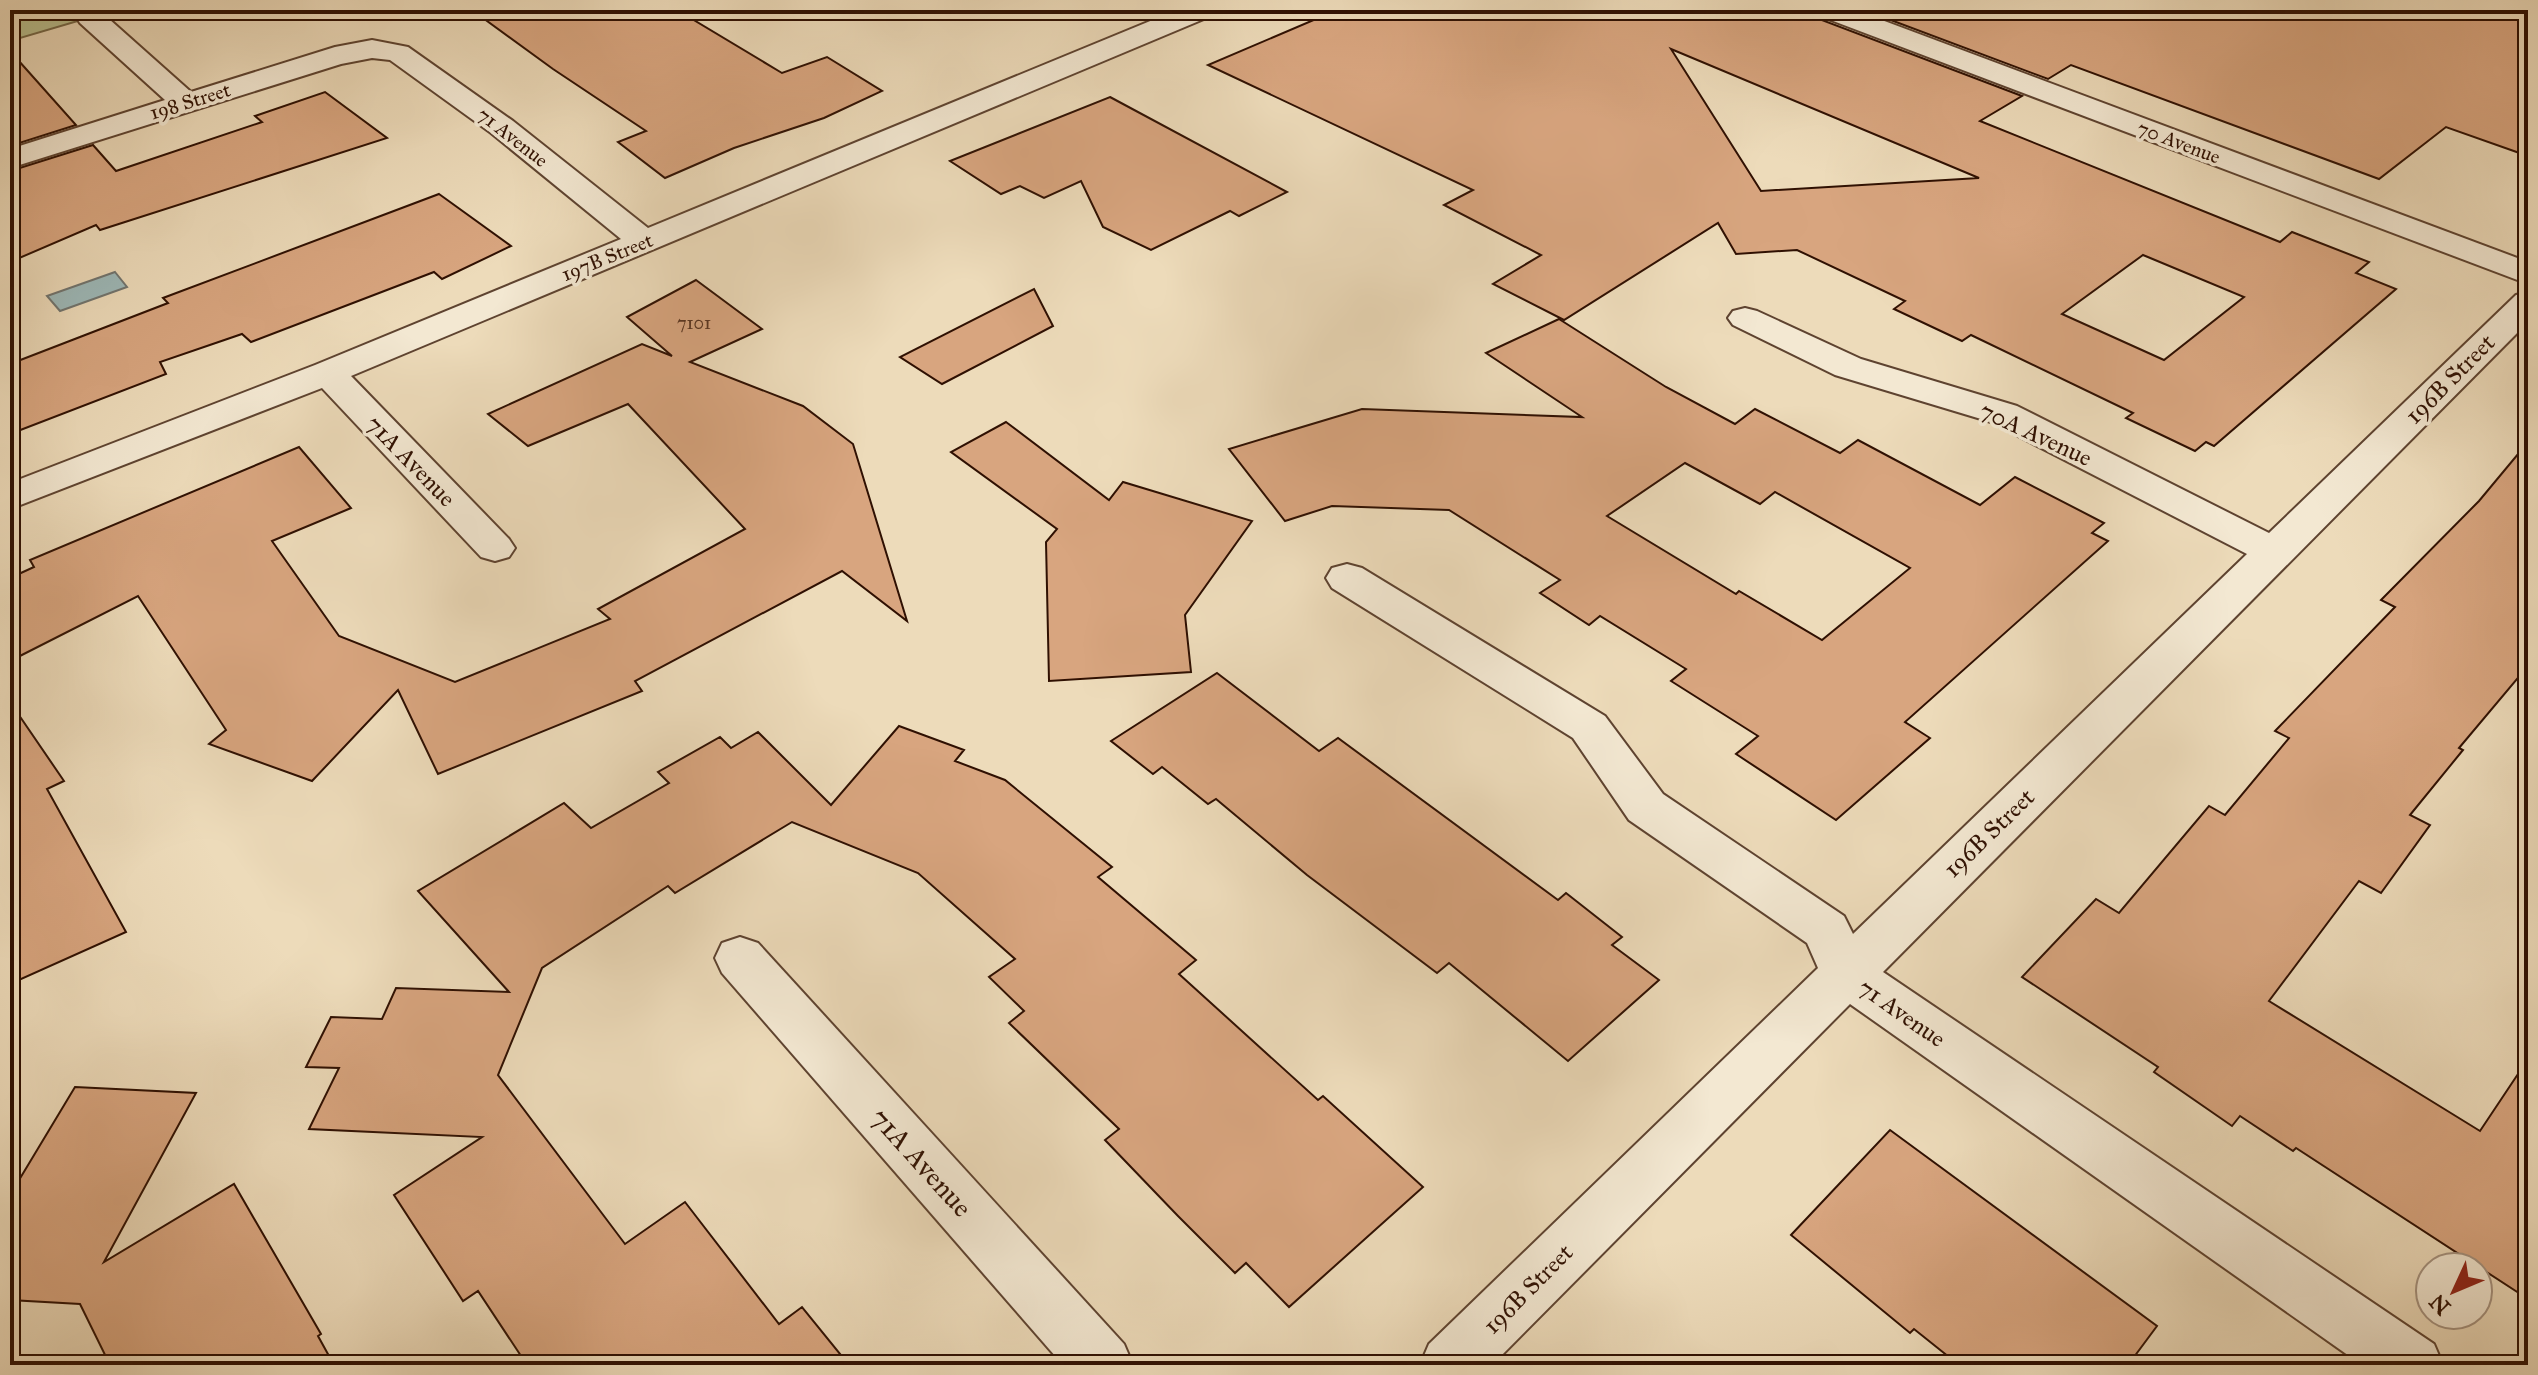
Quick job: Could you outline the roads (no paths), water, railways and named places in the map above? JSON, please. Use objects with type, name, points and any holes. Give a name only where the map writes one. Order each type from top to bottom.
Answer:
[{"type":"street","name":"197B Street","points":[[10,497],[328,373],[1201,10]]},
{"type":"street","name":"70 Avenue","points":[[1830,10],[2528,274]]},
{"type":"street","points":[[90,17],[184,102]]},
{"type":"street","name":"71 Avenue","points":[[372,49],[385,49],[413,62],[502,127],[645,242]]},
{"type":"street","name":"198 Street","points":[[10,159],[335,56],[372,49]]},
{"type":"street","name":"196B Street","points":[[1450,1365],[2528,302]]},
{"type":"street","name":"70A Avenue","points":[[1745,318],[1848,367],[2004,414],[2275,552]]},
{"type":"street","name":"71A Avenue","points":[[328,373],[495,548]]},
{"type":"street","name":"71 Avenue","points":[[1347,578],[1589,727],[1646,807],[1826,930],[1846,974],[2413,1365]]},
{"type":"street","name":"71A Avenue","points":[[740,958],[1103,1365]]},
{"type":"water","points":[[115,272],[127,287],[60,311],[47,296]]}]
